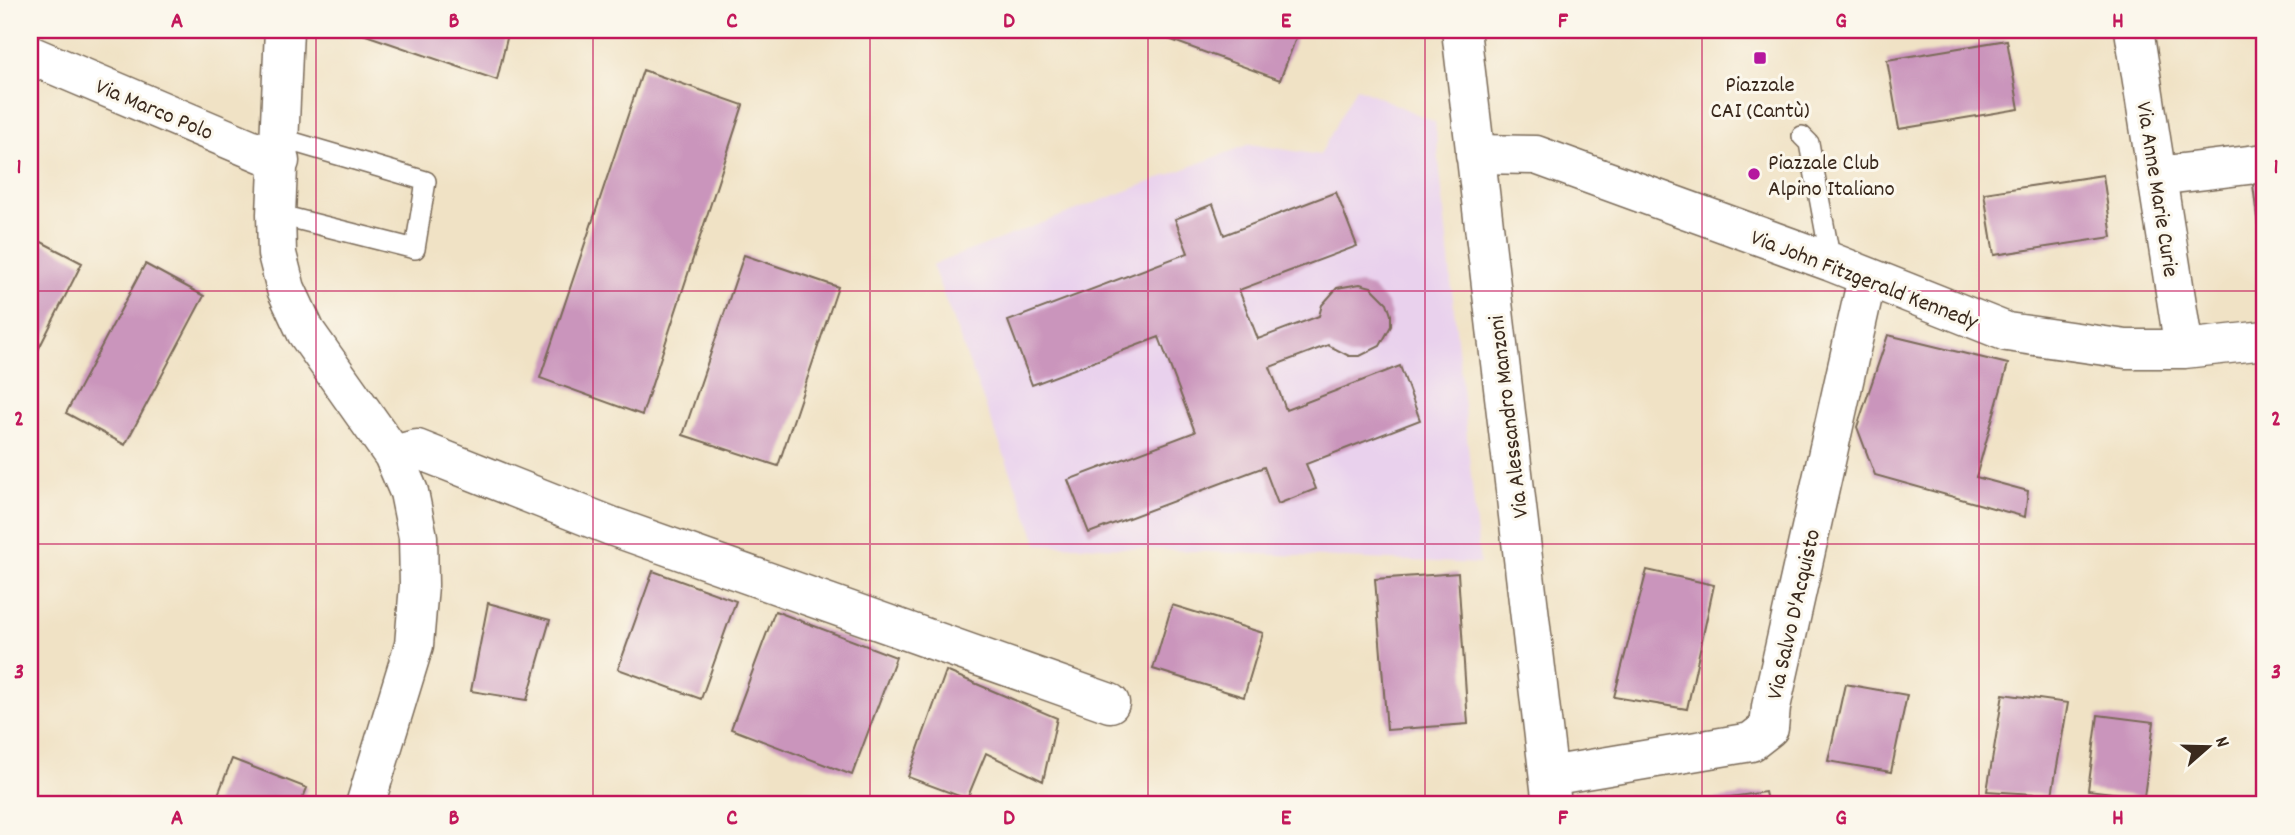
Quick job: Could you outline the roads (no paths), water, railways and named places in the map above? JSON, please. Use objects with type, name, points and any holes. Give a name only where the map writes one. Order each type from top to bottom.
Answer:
[{"type":"street","points":[[284,30],[276,214],[280,266],[286,289],[306,332],[393,455],[409,492],[416,526],[419,586],[414,645],[365,805]]},
{"type":"street","name":"Via Alessandro Manzoni","points":[[1461,30],[1551,791]]},
{"type":"street","name":"Via Anne Marie Curie","points":[[2134,30],[2184,349]]},
{"type":"street","name":"Via Marco Polo","points":[[30,55],[280,150]]},
{"type":"street","name":"Via John Fitzgerald Kennedy","points":[[1475,154],[1535,155],[1831,262],[2007,332],[2126,349],[2184,349],[2265,340]]},
{"type":"street","points":[[2157,176],[2265,163]]},
{"type":"street","name":"Via Salvo D'Acquisto","points":[[1551,791],[1751,742],[1769,727],[1771,707],[1867,278]]},
{"type":"street","points":[[393,455],[417,450],[611,526],[1110,703]]},
{"type":"lane","points":[[1802,136],[1809,143],[1831,262]]},
{"type":"lane","points":[[276,214],[415,249],[426,181],[280,150]]},
{"type":"place","name":"Piazzale CAI (Cantù)","points":[[1760,58]]},
{"type":"place","name":"Piazzale Club Alpino Italiano","points":[[1754,174]]}]
